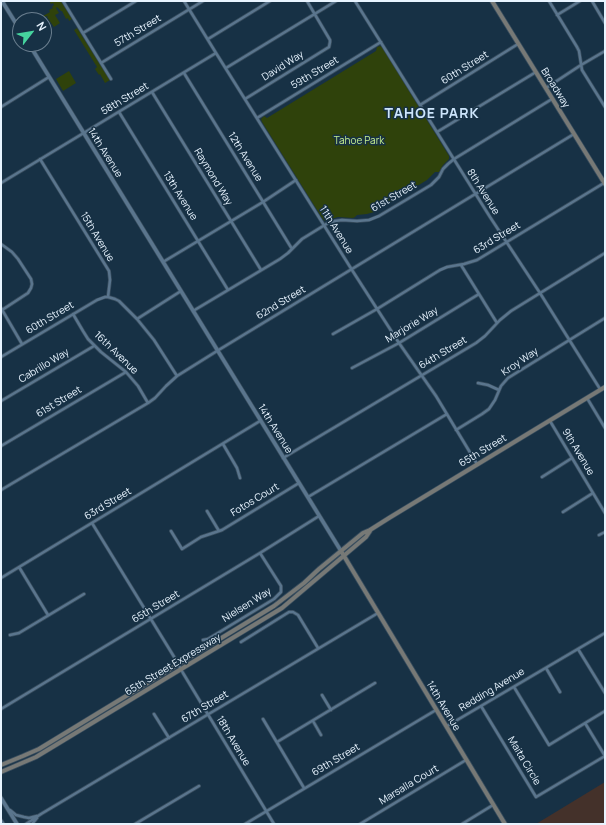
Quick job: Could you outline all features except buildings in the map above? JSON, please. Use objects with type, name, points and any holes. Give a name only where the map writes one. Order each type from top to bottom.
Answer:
[{"type":"main road","name":"Broadway","points":[[492,1],[605,183]]},
{"type":"main road","name":"65th Street","points":[[341,551],[363,533],[605,387]]},
{"type":"main road","name":"65th Street","points":[[344,556],[366,537],[370,530]]},
{"type":"main road","name":"14th Avenue","points":[[341,551],[505,824]]},
{"type":"main road","name":"65th Street Expressway","points":[[1,765],[38,749],[280,602],[341,551]]},
{"type":"main road","name":"65th Street Expressway","points":[[1,772],[36,757],[282,608],[344,556]]},
{"type":"street","points":[[82,33],[136,1]]},
{"type":"street","name":"11th Avenue","points":[[184,1],[352,270],[399,343],[436,396],[477,464]]},
{"type":"street","name":"57th Street","points":[[101,63],[203,1]]},
{"type":"street","points":[[208,39],[270,1]]},
{"type":"street","points":[[307,1],[315,14]]},
{"type":"street","points":[[226,68],[336,1]]},
{"type":"street","name":"8th Avenue","points":[[355,1],[600,390]]},
{"type":"street","points":[[548,1],[577,47],[582,70],[605,107]]},
{"type":"street","points":[[557,15],[580,1]]},
{"type":"street","points":[[592,1],[605,23]]},
{"type":"street","points":[[65,2],[82,33],[111,79]]},
{"type":"street","points":[[2,3],[12,18]]},
{"type":"street","name":"David Way","points":[[244,99],[329,46],[330,40],[315,14]]},
{"type":"street","name":"59th Street","points":[[257,118],[381,42]]},
{"type":"street","name":"60th Street","points":[[420,105],[518,44]]},
{"type":"street","points":[[546,88],[605,51]]},
{"type":"street","name":"14th Avenue","points":[[34,52],[341,551]]},
{"type":"street","name":"58th Street","points":[[1,183],[216,53]]},
{"type":"street","points":[[437,132],[536,72]]},
{"type":"street","name":"12th Avenue","points":[[184,73],[292,249]]},
{"type":"street","points":[[1,106],[49,78]]},
{"type":"street","name":"Raymond Way","points":[[152,92],[260,270]]},
{"type":"street","name":"61st Street","points":[[193,311],[280,259],[302,239],[324,225],[335,221],[362,221],[376,218],[431,185],[448,164],[552,99]]},
{"type":"street","name":"13th Avenue","points":[[119,112],[228,290]]},
{"type":"street","name":"62nd Street","points":[[1,490],[148,403],[177,376],[217,351],[476,195],[574,134]]},
{"type":"street","name":"15th Avenue","points":[[40,160],[109,271],[110,280],[108,297]]},
{"type":"street","points":[[163,262],[263,202],[296,180]]},
{"type":"street","name":"63rd Street","points":[[333,334],[440,270],[477,260],[605,183]]},
{"type":"street","points":[[1,244],[12,252],[31,279],[32,284],[28,293],[2,309],[22,344]]},
{"type":"street","name":"64th Street","points":[[283,458],[480,340],[511,311],[605,254]]},
{"type":"street","points":[[461,265],[497,323]]},
{"type":"street","points":[[137,319],[181,291]]},
{"type":"street","name":"Marjorie Way","points":[[352,368],[399,343],[479,294]]},
{"type":"street","points":[[108,297],[119,301],[137,319],[154,340],[177,376]]},
{"type":"street","name":"60th Street","points":[[1,357],[96,300],[108,297]]},
{"type":"street","name":"16th Avenue","points":[[73,314],[94,346],[126,372],[138,386],[148,403]]},
{"type":"street","name":"Kroy Way","points":[[456,430],[489,409],[504,382],[511,376],[605,318]]},
{"type":"street","name":"Cabrillo Way","points":[[1,401],[94,346]]},
{"type":"street","name":"61st Street","points":[[1,446],[126,372]]},
{"type":"street","points":[[478,383],[488,385],[499,390]]},
{"type":"street","points":[[587,398],[605,428]]},
{"type":"street","points":[[308,497],[447,414]]},
{"type":"street","name":"9th Avenue","points":[[549,420],[605,513]]},
{"type":"street","name":"63rd Street","points":[[1,578],[260,421]]},
{"type":"street","points":[[223,444],[237,468],[240,478]]},
{"type":"street","points":[[542,477],[572,458]]},
{"type":"street","name":"Fotos Court","points":[[171,531],[182,549],[201,537],[219,531],[299,483]]},
{"type":"street","points":[[563,512],[593,493]]},
{"type":"street","points":[[207,511],[219,531]]},
{"type":"street","name":"65th Street","points":[[1,709],[319,516]]},
{"type":"street","name":"18th Avenue","points":[[92,523],[274,824]]},
{"type":"street","points":[[599,535],[605,532]]},
{"type":"street","name":"Nielsen Way","points":[[203,640],[208,639],[274,599],[281,592],[281,586],[260,553]]},
{"type":"street","points":[[19,567],[48,616]]},
{"type":"street","points":[[10,635],[19,633],[84,594]]},
{"type":"street","points":[[241,642],[289,612],[293,612],[298,615],[318,648]]},
{"type":"street","name":"67th Street","points":[[26,824],[378,613]]},
{"type":"street","name":"Redding Avenue","points":[[446,727],[605,633]]},
{"type":"street","points":[[578,648],[605,693]]},
{"type":"street","points":[[546,668],[560,692]]},
{"type":"street","points":[[277,742],[375,684]]},
{"type":"street","points":[[514,687],[548,745],[605,711]]},
{"type":"street","points":[[322,695],[331,710]]},
{"type":"street","name":"Maita Circle","points":[[481,706],[536,797],[605,756]]},
{"type":"street","name":"69th Street","points":[[245,824],[436,710]]},
{"type":"street","points":[[154,714],[169,738]]},
{"type":"street","points":[[263,719],[304,788]]},
{"type":"street","points":[[313,721],[321,735]]},
{"type":"street","points":[[585,723],[605,756]]},
{"type":"street","name":"Marsalla Court","points":[[360,824],[466,760]]},
{"type":"street","points":[[135,824],[199,786]]},
{"type":"street","points":[[1,798],[17,824]]},
{"type":"street","points":[[462,824],[494,805]]},
{"type":"street","name":"67th Street","points":[[8,808],[16,815],[24,817],[34,817],[41,814]]},
{"type":"street","name":"67th Street","points":[[32,824],[41,814]]},
{"type":"shaded area","points":[[605,782],[605,824],[536,824]]},
{"type":"green space","points":[[49,1],[61,1],[72,19],[69,21],[68,18],[66,19],[62,11],[57,7],[56,8],[59,13],[55,15],[60,23],[54,27],[52,24],[52,12],[49,10],[53,8],[52,7],[54,5],[53,3],[51,4]]},
{"type":"green space","points":[[77,28],[110,80],[105,83],[95,69],[97,67],[74,30]]},
{"type":"green space","name":"Tahoe Park","points":[[380,46],[449,156],[449,159],[439,172],[435,172],[427,180],[374,212],[357,215],[353,218],[338,217],[325,221],[261,119],[264,116],[267,118],[376,51],[377,47]]},
{"type":"green space","points":[[69,71],[76,83],[63,91],[56,79]]},
{"type":"district","name":"TAHOE PARK","points":[[432,114]]}]
